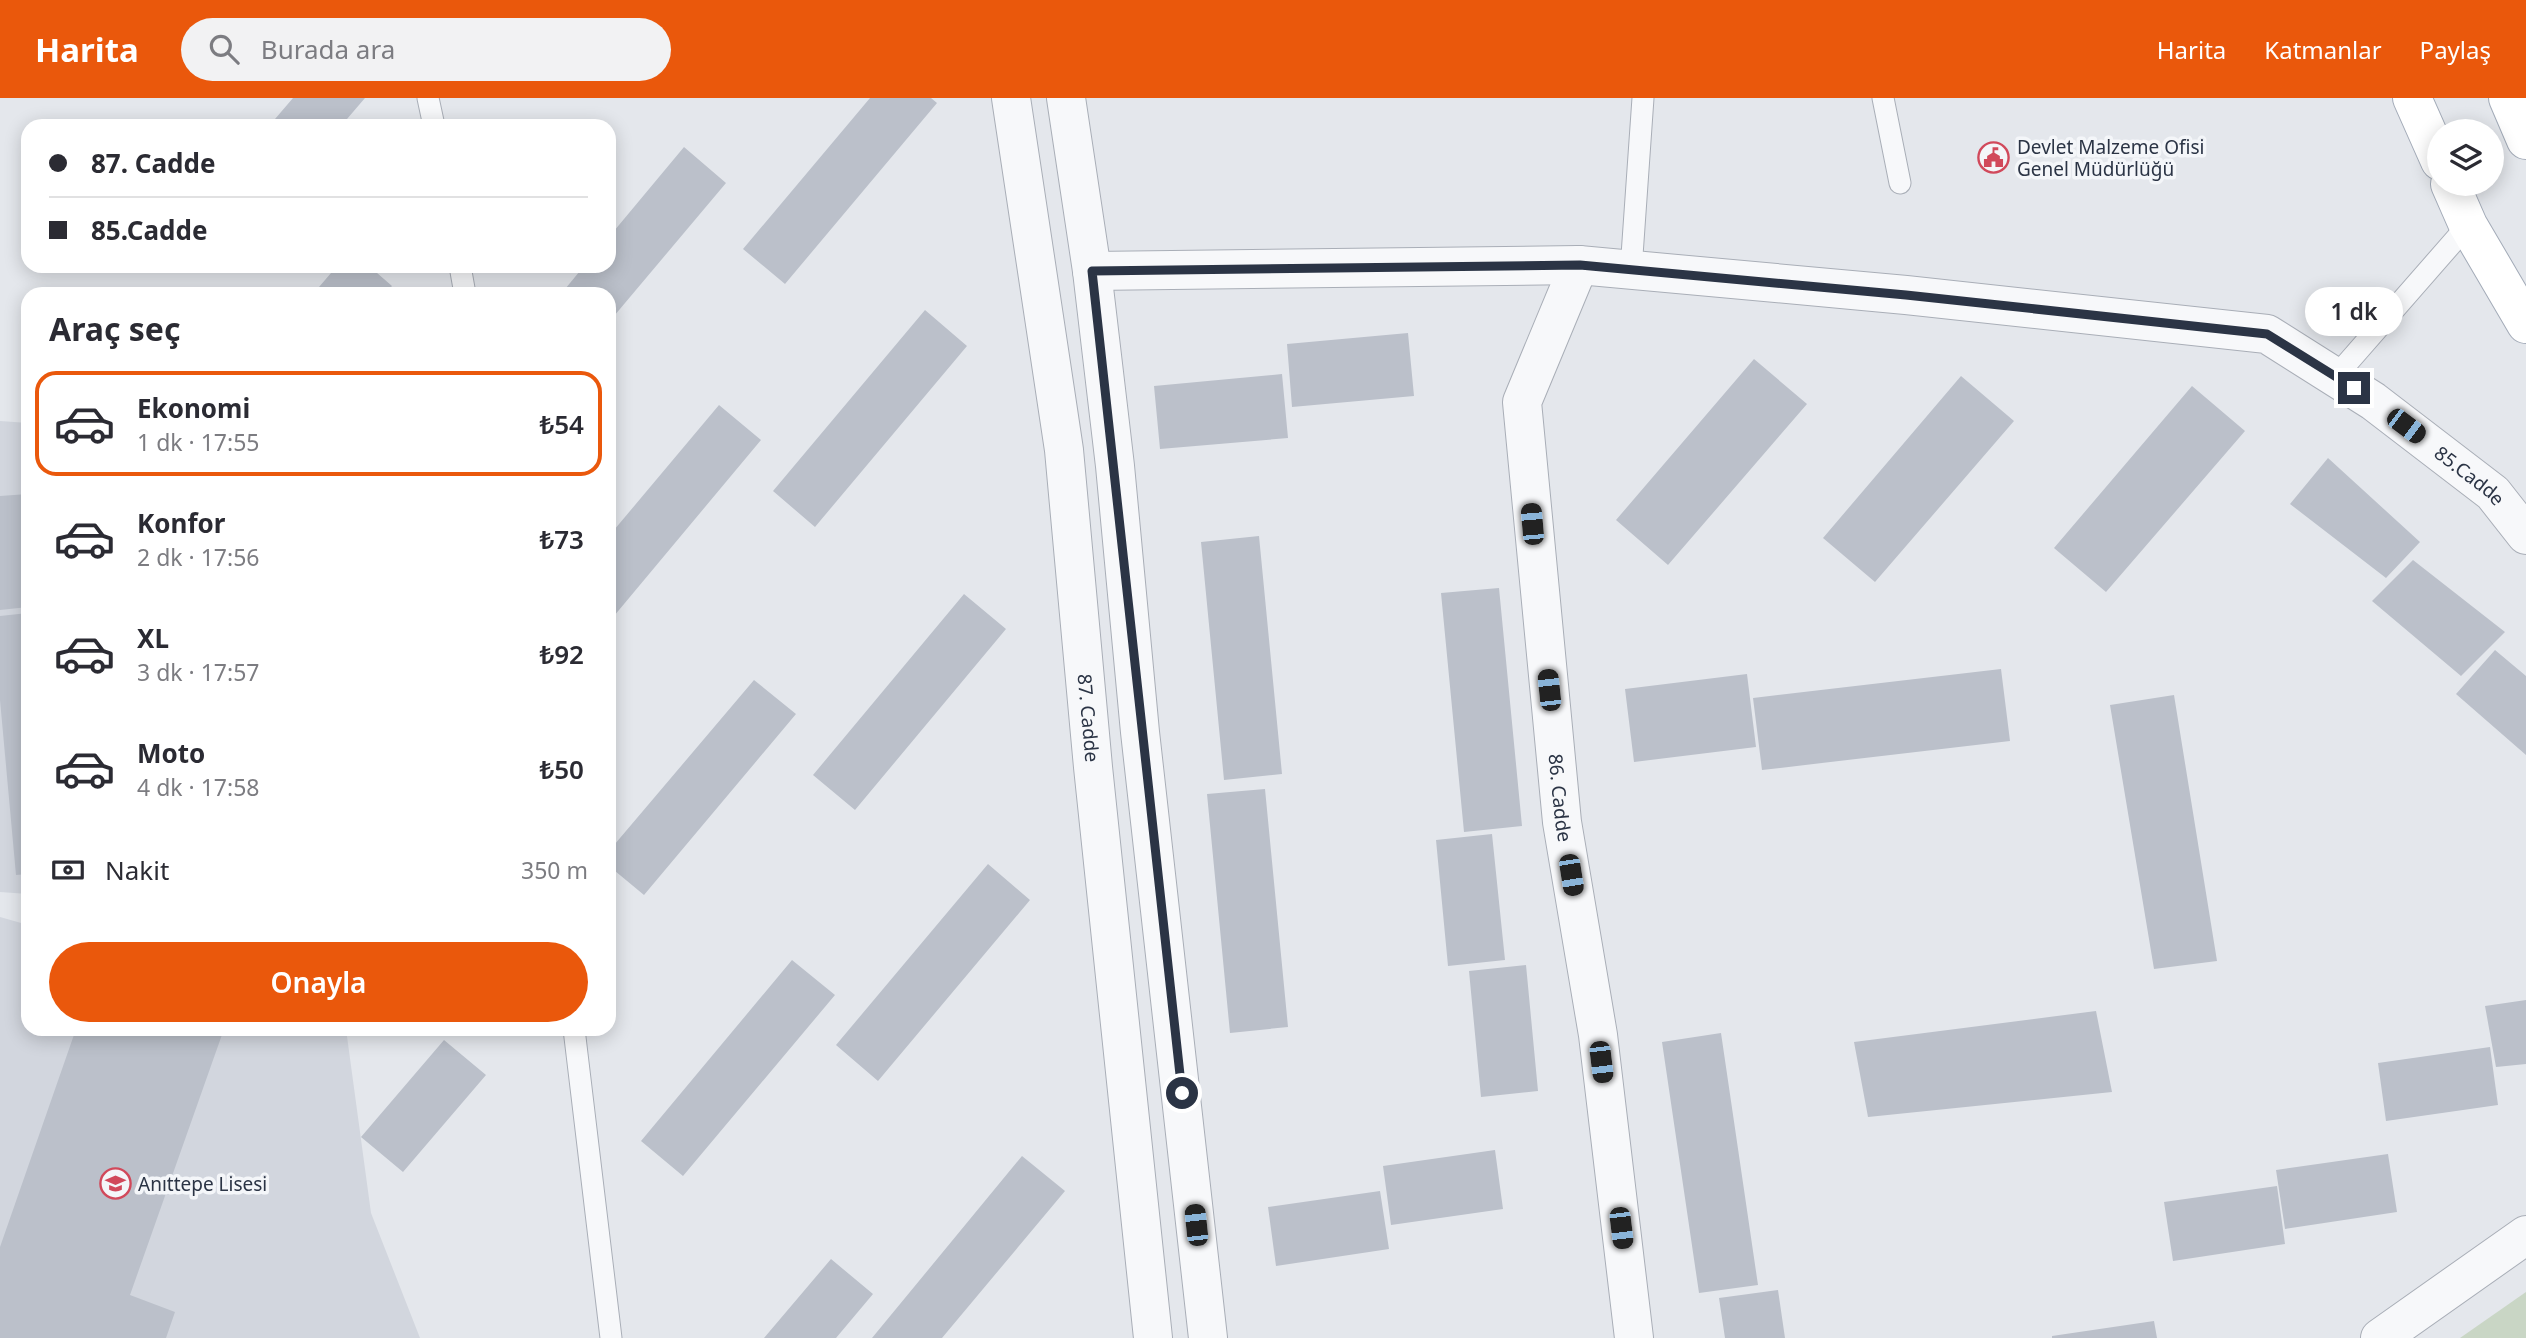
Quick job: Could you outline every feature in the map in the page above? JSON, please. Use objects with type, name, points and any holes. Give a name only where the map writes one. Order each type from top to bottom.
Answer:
[{"type":"main road","points":[[2412,98],[2427,131]]},
{"type":"main road","points":[[2508,98],[2526,140]]},
{"type":"main road","points":[[2455,196],[2468,225],[2526,324]]},
{"type":"street","name":"87. Cadde","points":[[1011,98],[1064,450],[1093,767],[1153,1338]]},
{"type":"street","points":[[1066,98],[1092,271],[1209,1338]]},
{"type":"street","name":"85.Cadde","points":[[1092,271],[1580,265],[1906,295],[2267,334],[2336,376],[2493,493],[2526,536]]},
{"type":"street","name":"86. Cadde","points":[[1580,265],[1522,401],[1562,822],[1598,1035],[1634,1338]]},
{"type":"street","points":[[2389,1336],[2526,1235]]},
{"type":"lane","points":[[428,98],[432,119]]},
{"type":"lane","points":[[1631,270],[1643,98]]},
{"type":"lane","points":[[1883,98],[1900,183]]},
{"type":"lane","points":[[2336,376],[2468,225]]},
{"type":"lane","points":[[575,1036],[611,1338]]},
{"type":"shaded area","points":[[0,421],[21,422],[21,894],[0,892]]},
{"type":"shaded area","name":"Anıttepe Lisesi","points":[[0,917],[21,923],[21,1036],[347,1036],[371,1213],[420,1338],[0,1338]]},
{"type":"green space","points":[[2526,1292],[2526,1338],[2460,1338]]},
{"type":"building","points":[[293,98],[365,98],[347,119],[275,119]]},
{"type":"building","points":[[870,98],[931,98],[937,103],[785,284],[743,249]]},
{"type":"building","points":[[684,147],[726,183],[616,314],[616,287],[567,287],[578,273],[616,273],[616,229]]},
{"type":"building","points":[[331,273],[377,273],[392,286],[391,287],[319,287]]},
{"type":"building","points":[[925,310],[967,346],[815,527],[773,491]]},
{"type":"building","points":[[1408,333],[1414,396],[1292,407],[1287,344]]},
{"type":"building","points":[[1754,359],[1807,404],[1668,565],[1616,520]]},
{"type":"building","points":[[1282,374],[1288,438],[1160,449],[1154,386]]},
{"type":"building","points":[[1961,376],[2014,421],[1875,582],[1823,538]]},
{"type":"building","points":[[2192,386],[2245,431],[2106,592],[2054,548]]},
{"type":"building","points":[[719,405],[761,440],[616,614],[616,528]]},
{"type":"building","points":[[2328,458],[2420,542],[2386,578],[2290,504]]},
{"type":"building","points":[[21,494],[21,608],[0,610],[0,496]]},
{"type":"building","points":[[1259,536],[1282,774],[1224,780],[1201,542]]},
{"type":"building","points":[[2413,560],[2505,632],[2461,676],[2372,601]]},
{"type":"building","points":[[1499,588],[1522,826],[1464,832],[1441,593]]},
{"type":"building","points":[[964,594],[1006,629],[855,810],[813,775]]},
{"type":"building","points":[[21,614],[21,875],[16,875],[0,700],[0,616]]},
{"type":"building","points":[[2495,650],[2526,676],[2526,755],[2456,694]]},
{"type":"building","points":[[2001,669],[2010,741],[1762,770],[1753,698]]},
{"type":"building","points":[[1747,674],[1756,747],[1634,762],[1625,689]]},
{"type":"building","points":[[754,680],[796,714],[644,895],[616,872],[616,843]]},
{"type":"building","points":[[2174,695],[2217,961],[2154,969],[2110,705]]},
{"type":"building","points":[[1265,789],[1288,1027],[1230,1033],[1207,794]]},
{"type":"building","points":[[1492,834],[1505,960],[1448,966],[1436,840]]},
{"type":"building","points":[[988,864],[1030,900],[878,1081],[836,1045]]},
{"type":"building","points":[[792,960],[835,995],[683,1176],[641,1141]]},
{"type":"building","points":[[1526,965],[1538,1091],[1481,1097],[1469,971]]},
{"type":"building","points":[[2526,1000],[2526,1064],[2496,1067],[2485,1006]]},
{"type":"building","points":[[2096,1011],[2112,1092],[1868,1117],[1854,1042]]},
{"type":"building","points":[[1721,1033],[1758,1285],[1699,1293],[1662,1042]]},
{"type":"building","name":"Anıttepe Lisesi","points":[[74,1036],[222,1036],[130,1295],[175,1312],[166,1338],[0,1338],[0,1247]]},
{"type":"building","points":[[444,1040],[486,1075],[403,1172],[361,1137]]},
{"type":"building","points":[[2490,1047],[2498,1105],[2386,1121],[2378,1063]]},
{"type":"building","points":[[1495,1150],[1503,1209],[1391,1225],[1383,1166]]},
{"type":"building","points":[[2388,1154],[2397,1212],[2285,1229],[2276,1170]]},
{"type":"building","points":[[1022,1156],[1065,1191],[942,1338],[872,1338]]},
{"type":"building","points":[[2277,1186],[2285,1244],[2173,1261],[2164,1202]]},
{"type":"building","points":[[1380,1191],[1389,1249],[1276,1266],[1268,1207]]},
{"type":"building","points":[[831,1259],[873,1294],[836,1338],[764,1338]]},
{"type":"building","points":[[1778,1290],[1785,1338],[1725,1338],[1719,1298]]},
{"type":"building","points":[[2154,1321],[2157,1338],[2052,1338],[2052,1336]]},
{"type":"place","name":"Devlet Malzeme Ofisi Genel Müdürlüğü","points":[[1994,158]]},
{"type":"place","name":"Anıttepe Lisesi","points":[[115,1184]]},
{"type":"route","points":[[1182,1093],[1140,732],[1115,466],[1092,271],[1580,265],[1906,295],[2267,334],[2354,388]]}]
